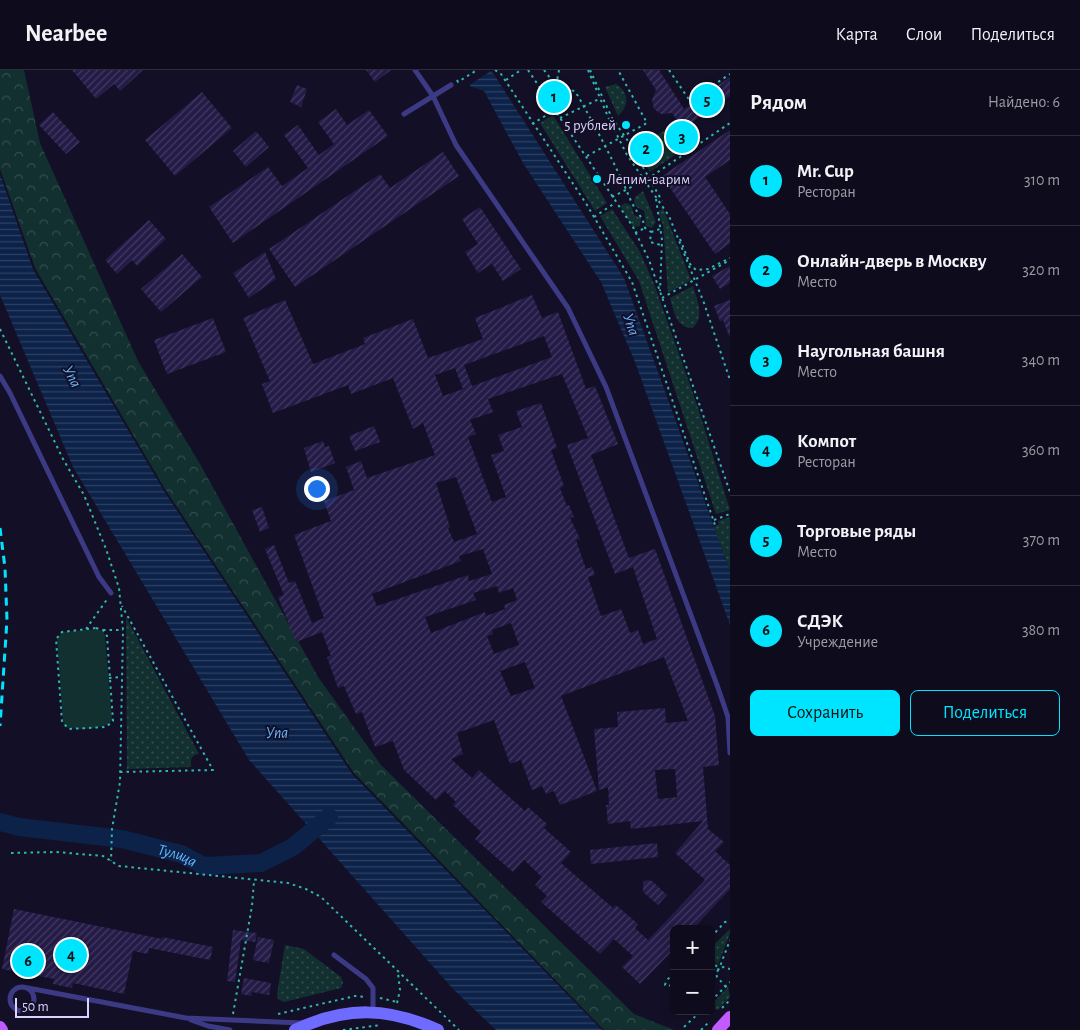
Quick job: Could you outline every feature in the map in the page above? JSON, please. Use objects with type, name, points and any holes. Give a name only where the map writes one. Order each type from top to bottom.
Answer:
[{"type":"main road","points":[[295,1030],[338,1015],[394,1008],[438,1030]]},
{"type":"main road","points":[[718,1030],[730,1017]]},
{"type":"lane","points":[[416,70],[433,96],[456,145],[568,308],[606,387],[728,717],[730,753]]},
{"type":"lane","points":[[404,114],[451,85]]},
{"type":"lane","points":[[0,376],[99,577],[111,593]]},
{"type":"lane","points":[[334,955],[366,979],[373,988],[373,1011]]},
{"type":"lane","points":[[28,988],[34,996],[34,1002],[26,1011],[18,1011],[11,1004],[10,995],[20,987],[28,988],[186,1018],[309,1024]]},
{"type":"lane","points":[[186,1018],[208,1026],[230,1030]]},
{"type":"path","points":[[458,82],[477,70]]},
{"type":"path","points":[[495,70],[505,80],[594,217],[632,282],[715,525]]},
{"type":"path","points":[[505,80],[521,70]]},
{"type":"path","points":[[528,70],[616,203],[649,260],[661,298],[689,370],[730,492]]},
{"type":"path","points":[[544,70],[556,86],[574,91],[584,106],[637,212],[643,218],[645,228],[651,232]]},
{"type":"path","points":[[556,86],[559,70]]},
{"type":"path","points":[[589,70],[618,138],[656,199],[661,245],[660,294]]},
{"type":"path","points":[[589,70],[612,118],[624,135],[670,216],[693,268],[702,271],[730,259]]},
{"type":"path","points":[[586,156],[647,123],[618,70]]},
{"type":"path","points":[[669,70],[690,101],[730,74]]},
{"type":"path","points":[[560,118],[601,98]]},
{"type":"path","points":[[532,124],[555,110]]},
{"type":"path","points":[[612,197],[649,178],[730,123]]},
{"type":"path","points":[[656,199],[661,201],[669,216],[704,303],[730,380]]},
{"type":"path","points":[[594,217],[616,203]]},
{"type":"path","points":[[635,233],[645,228]]},
{"type":"path","points":[[651,232],[660,229]]},
{"type":"path","points":[[651,232],[650,242],[661,245]]},
{"type":"path","points":[[661,298],[730,259]]},
{"type":"path","points":[[713,521],[730,514]]},
{"type":"path","points":[[86,629],[111,593],[119,588]]},
{"type":"path","points":[[120,772],[213,770],[121,604]]},
{"type":"path","points":[[103,630],[107,636],[114,717],[108,726],[72,730],[66,728],[62,722],[57,635],[62,632],[86,629],[123,630]]},
{"type":"path","points":[[110,678],[122,678]]},
{"type":"path","points":[[113,707],[122,707]]},
{"type":"path","points":[[112,829],[110,845],[112,861]]},
{"type":"path","points":[[11,853],[56,852],[103,856],[119,866],[288,883],[306,889],[321,897],[459,1030]]},
{"type":"path","points":[[233,1016],[252,906],[254,881]]},
{"type":"path","points":[[715,932],[724,922],[730,921]]},
{"type":"path","points":[[726,986],[717,977],[716,972],[719,969],[730,940]]},
{"type":"path","points":[[715,964],[719,969]]},
{"type":"path","points":[[715,970],[724,967],[730,969]]},
{"type":"path","points":[[272,1015],[355,996],[374,998],[394,1008],[400,990],[398,972]]},
{"type":"path","points":[[670,977],[666,981],[666,985],[670,986]]},
{"type":"path","points":[[715,997],[730,982]]},
{"type":"path","points":[[226,1014],[238,1017]]},
{"type":"path","points":[[684,1028],[697,1015]]},
{"type":"path","points":[[343,1030],[381,1025]]},
{"type":"green space","points":[[0,70],[24,70],[40,143],[138,361],[200,464],[318,677],[381,765],[634,1014],[674,1030],[604,1030],[354,773],[165,489],[35,268],[0,169]]},
{"type":"green space","points":[[616,84],[626,95],[626,104],[618,116],[605,87]]},
{"type":"green space","points":[[553,115],[607,203],[595,211],[540,123]]},
{"type":"green space","points":[[676,121],[679,127],[672,133],[673,143],[679,148],[687,147],[650,172],[632,142],[656,136]]},
{"type":"green space","points":[[643,191],[656,222],[652,228],[646,226],[644,211],[636,206],[634,202],[635,197]]},
{"type":"green space","points":[[625,203],[631,205],[634,215],[641,218],[640,226],[633,227],[620,206]]},
{"type":"green space","points":[[663,208],[691,280],[668,293],[663,225],[658,212]]},
{"type":"green space","points":[[612,209],[640,252],[654,284],[697,405],[730,510],[716,514],[639,281],[600,216]]},
{"type":"green space","points":[[693,286],[698,302],[699,318],[693,328],[679,322],[670,298]]},
{"type":"green space","points":[[730,517],[730,571],[714,527],[719,524],[718,521]]},
{"type":"green space","points":[[126,617],[199,754],[194,755],[191,759],[191,767],[127,769]]},
{"type":"green space","points":[[96,629],[103,631],[105,636],[112,720],[104,726],[97,728],[77,729],[66,727],[63,722],[57,639],[62,632]]},
{"type":"green space","points":[[730,929],[718,965],[715,961],[715,943]]},
{"type":"green space","points":[[285,945],[304,949],[341,977],[343,983],[341,988],[284,1002],[278,999],[277,994]]},
{"type":"green space","points":[[728,987],[730,997],[718,1010],[715,1009],[715,1001]]},
{"type":"water","name":"Упа","points":[[465,70],[490,70],[495,76],[624,278],[730,571],[730,625],[635,362],[601,282],[523,163],[484,91],[470,86]]},
{"type":"water","name":"Упа","points":[[0,174],[33,269],[164,491],[352,774],[602,1030],[496,1030],[454,990],[249,760],[73,467],[0,295]]},
{"type":"pier","points":[[468,70],[492,70],[468,86],[463,73]]},
{"type":"building","points":[[72,70],[143,70],[120,91],[114,84],[96,99]]},
{"type":"building","points":[[366,70],[391,70],[375,82]]},
{"type":"building","points":[[643,70],[659,70],[684,109],[730,77],[730,96],[688,125],[694,139],[691,148],[677,146],[673,142],[672,133],[680,125],[672,113],[661,114],[654,109],[652,100],[656,90]]},
{"type":"building","points":[[297,85],[307,89],[301,107],[290,102]]},
{"type":"building","points":[[202,92],[232,128],[175,176],[145,140]]},
{"type":"building","points":[[336,109],[347,125],[369,110],[388,136],[233,243],[209,207],[268,167],[282,186],[308,168],[284,135],[298,125],[319,155],[334,144],[318,122]]},
{"type":"building","points":[[53,112],[80,142],[66,154],[39,125]]},
{"type":"building","points":[[730,130],[730,160],[705,177],[730,214],[730,243],[715,254],[662,176]]},
{"type":"building","points":[[256,131],[269,147],[246,167],[233,151]]},
{"type":"building","points":[[443,152],[459,176],[295,287],[269,249],[380,174],[390,188]]},
{"type":"building","points":[[480,207],[521,269],[503,281],[492,264],[478,273],[465,252],[478,244],[462,219]]},
{"type":"building","points":[[149,220],[166,239],[137,266],[132,260],[117,274],[105,260]]},
{"type":"building","points":[[265,252],[276,279],[249,298],[233,273]]},
{"type":"building","points":[[182,254],[202,277],[161,312],[141,289]]},
{"type":"building","points":[[730,266],[730,283],[720,289],[712,276]]},
{"type":"building","points":[[532,295],[542,318],[558,312],[586,389],[595,386],[618,444],[591,455],[629,558],[655,549],[715,716],[719,765],[703,767],[708,829],[724,842],[715,851],[730,865],[730,889],[697,925],[670,925],[670,953],[640,984],[622,967],[633,956],[614,939],[600,954],[541,902],[547,896],[535,885],[542,877],[524,860],[513,872],[475,839],[481,832],[453,805],[456,802],[445,791],[436,800],[404,770],[393,741],[375,747],[362,712],[356,714],[344,686],[338,688],[327,657],[331,656],[322,632],[296,642],[278,597],[284,595],[265,549],[274,545],[289,583],[295,581],[312,623],[324,618],[294,535],[331,521],[324,501],[354,490],[346,467],[361,461],[367,478],[435,455],[423,423],[413,429],[393,378],[351,394],[348,385],[273,413],[262,384],[270,381],[243,318],[285,300],[313,364],[365,344],[363,338],[413,319],[428,358],[483,339],[475,318]],"holes":[[[544,336],[552,357],[472,386],[464,365]],[[455,368],[463,389],[443,396],[435,375]],[[562,374],[588,438],[567,445],[615,574],[633,567],[657,639],[643,644],[638,630],[630,633],[621,609],[601,616],[588,577],[595,575],[592,567],[586,569],[576,540],[580,539],[570,518],[574,517],[569,505],[567,506],[560,488],[564,486],[551,450],[557,448],[541,403],[516,411],[522,427],[498,435],[504,451],[491,455],[506,497],[492,502],[468,437],[476,434],[470,420],[493,412],[488,399]],[[456,477],[477,534],[454,542],[448,528],[450,527],[436,483]],[[483,549],[492,574],[469,581],[468,575],[377,606],[372,594],[461,561],[459,556]],[[497,586],[499,593],[513,588],[517,600],[504,605],[505,609],[486,616],[485,612],[431,633],[425,617],[476,600],[473,593]],[[511,623],[519,645],[494,654],[487,636],[493,634],[492,630]],[[664,657],[688,721],[666,723],[665,708],[617,712],[618,727],[594,729],[599,790],[608,787],[609,805],[606,805],[608,824],[630,821],[631,829],[703,821],[675,853],[705,880],[648,940],[635,928],[638,924],[616,905],[613,908],[561,863],[571,852],[544,828],[547,824],[528,807],[525,811],[479,770],[472,778],[451,759],[463,754],[457,733],[494,720],[510,764],[521,760],[532,790],[542,786],[546,794],[554,791],[560,805],[597,791],[561,696]],[[525,662],[535,688],[511,696],[500,671]],[[675,769],[677,797],[658,799],[655,770]]]},
{"type":"building","points":[[730,300],[729,336],[723,320],[720,321],[714,306]]},
{"type":"building","points":[[213,318],[226,352],[167,374],[154,340]]},
{"type":"building","points":[[374,426],[380,442],[355,451],[349,436]]},
{"type":"building","points":[[323,441],[325,447],[329,446],[335,463],[311,472],[304,448]]},
{"type":"building","points":[[262,507],[269,528],[260,532],[252,510]]},
{"type":"building","points":[[657,843],[658,857],[591,864],[590,850]]},
{"type":"building","points":[[647,880],[652,881],[667,895],[658,905],[643,892],[643,882]]},
{"type":"building","points":[[14,909],[162,939],[162,937],[213,947],[210,960],[149,948],[148,954],[133,951],[124,994],[73,983],[72,988],[53,984],[54,979],[2,969]]},
{"type":"building","points":[[233,930],[257,933],[255,942],[241,940],[235,982],[227,981]]},
{"type":"building","points":[[258,937],[274,940],[269,963],[253,960]]},
{"type":"building","points":[[244,978],[271,983],[269,995],[252,992],[251,996],[241,994]]},
{"type":"waterway","name":"Тулица","points":[[0,822],[19,827],[122,839],[181,854],[204,866],[261,863],[293,847],[329,817]]},
{"type":"railway","points":[[0,528],[5,568],[7,620],[0,726]]},
{"type":"place","name":"Mr. Cup","points":[[554,97]]},
{"type":"place","name":"Торговые ряды","points":[[707,100]]},
{"type":"place","name":"5 рублей","points":[[626,125]]},
{"type":"place","name":"Наугольная башня","points":[[682,137]]},
{"type":"place","name":"Онлайн-дверь в Москву","points":[[646,149]]},
{"type":"place","name":"Лепим-варим","points":[[597,179]]},
{"type":"place","name":"Компот","points":[[71,955]]},
{"type":"place","name":"СДЭК","points":[[28,961]]}]
